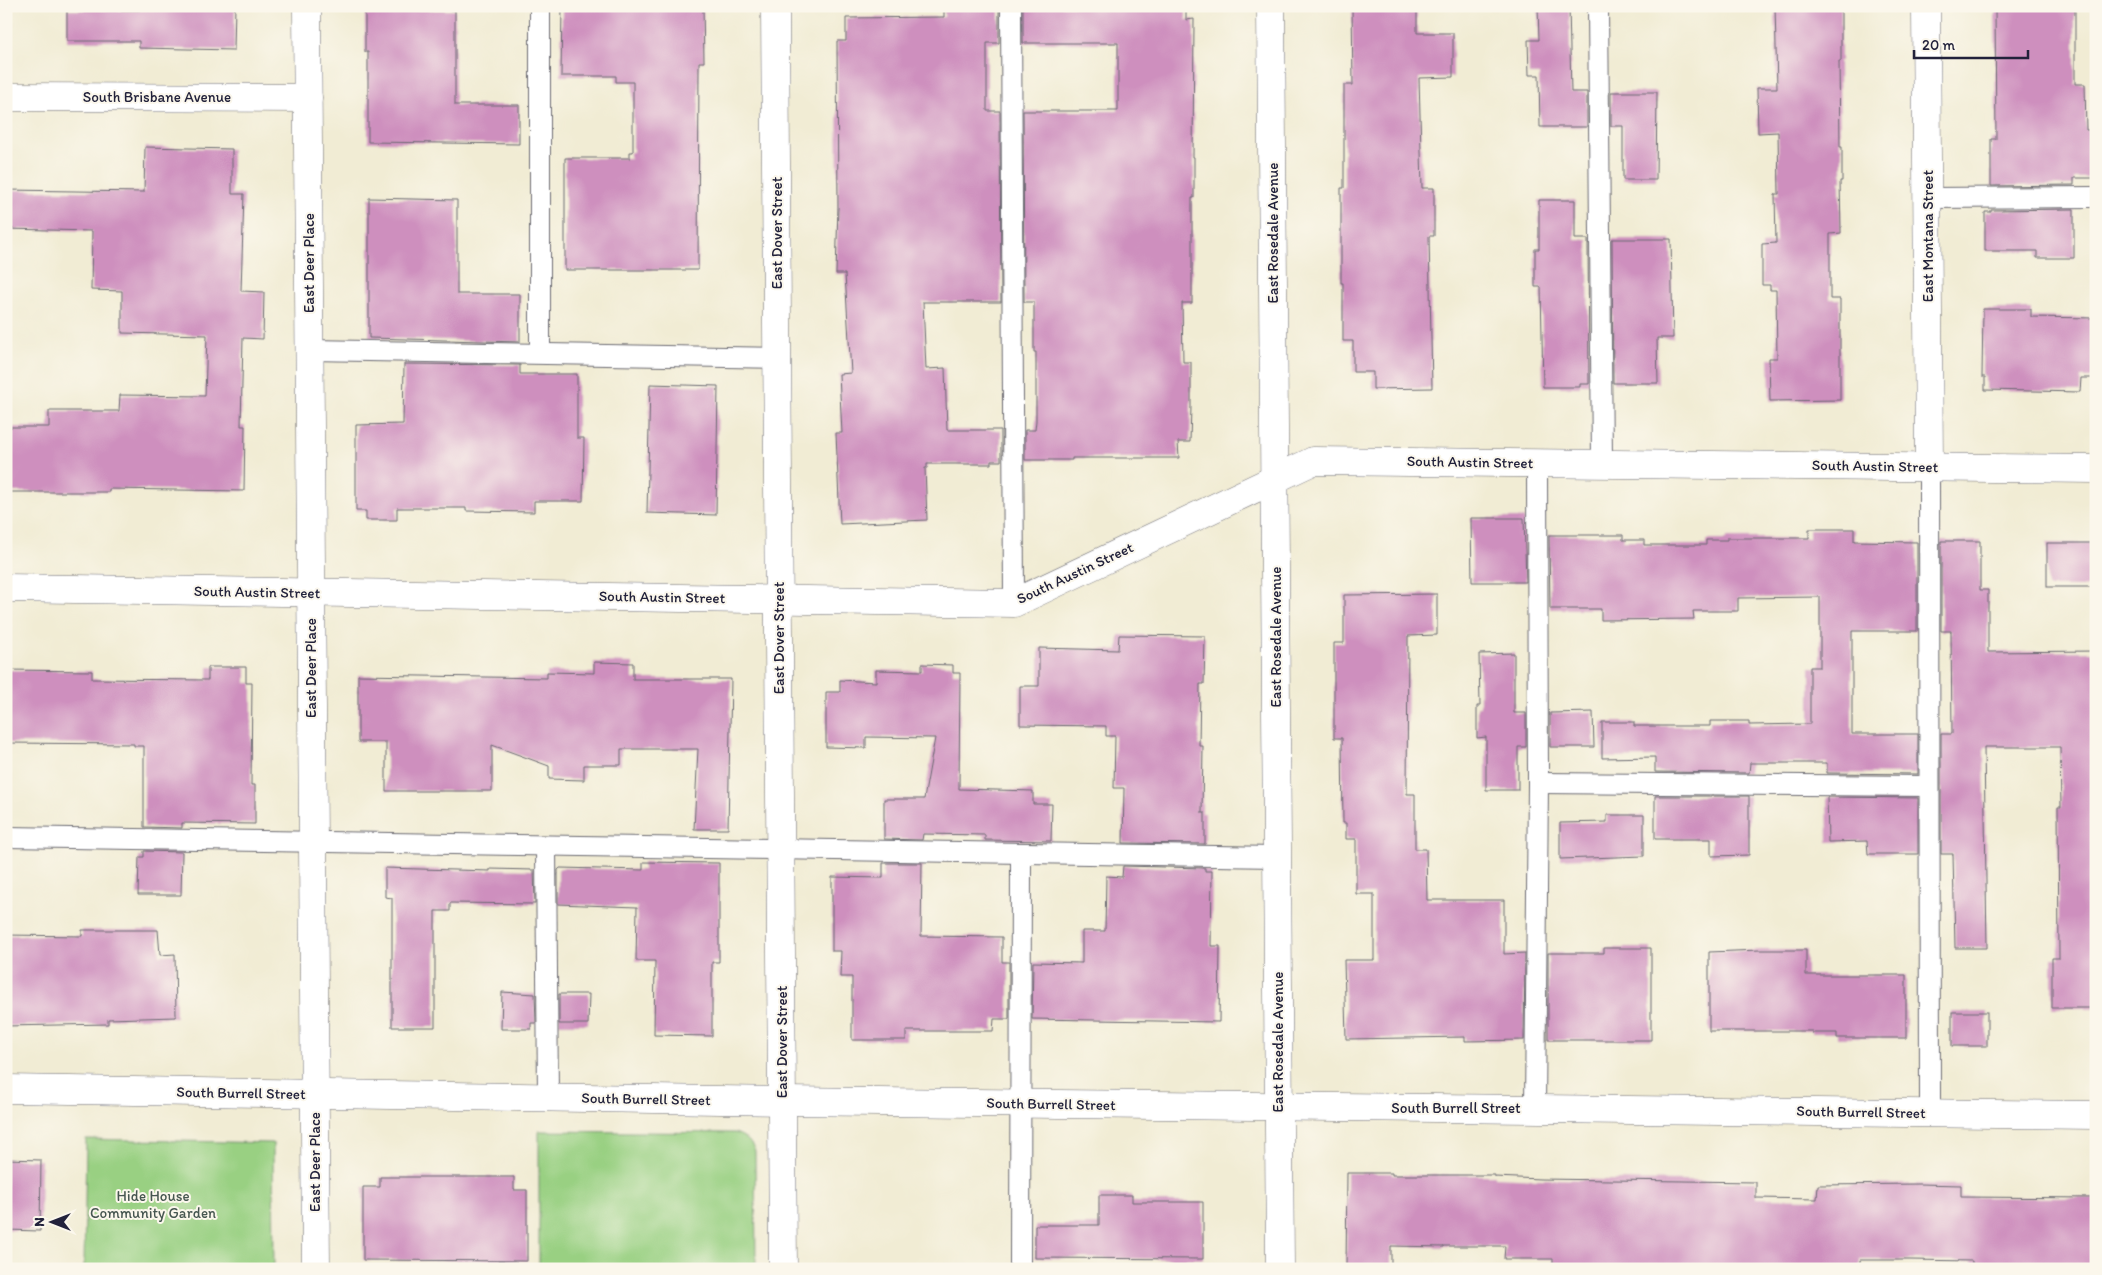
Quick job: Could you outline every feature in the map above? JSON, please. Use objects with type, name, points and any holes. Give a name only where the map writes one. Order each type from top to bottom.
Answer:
[{"type":"street","name":"East Deer Place","points":[[307,6],[316,1269]]},
{"type":"street","name":"East Dover Street","points":[[775,6],[783,1269]]},
{"type":"street","name":"East Rosedale Avenue","points":[[1271,6],[1280,1269]]},
{"type":"street","name":"East Montana Street","points":[[1926,6],[1929,466]]},
{"type":"street","name":"South Brisbane Avenue","points":[[6,97],[308,98]]},
{"type":"street","name":"South Austin Street","points":[[6,588],[1014,603],[1313,461],[2096,469]]},
{"type":"street","name":"South Burrell Street","points":[[6,1089],[1019,1104],[2096,1115]]},
{"type":"lane","points":[[540,6],[540,353]]},
{"type":"lane","points":[[1011,6],[1014,603]]},
{"type":"lane","points":[[1598,6],[1602,463]]},
{"type":"lane","points":[[1928,198],[2096,197]]},
{"type":"lane","points":[[309,350],[778,358]]},
{"type":"lane","points":[[1536,1109],[1537,463]]},
{"type":"lane","points":[[1929,466],[1930,1113]]},
{"type":"lane","points":[[1538,783],[1929,786]]},
{"type":"lane","points":[[6,837],[1277,857]]},
{"type":"lane","points":[[546,846],[548,1097]]},
{"type":"lane","points":[[1020,853],[1020,1269]]},
{"type":"green space","points":[[539,1131],[735,1133],[745,1138],[755,1151],[756,1269],[539,1269]]},
{"type":"green space","name":"Hide House Community Garden","points":[[86,1139],[273,1143],[274,1269],[84,1269]]},
{"type":"building","points":[[140,6],[235,6],[234,50],[139,48],[139,41],[67,41],[67,10],[140,10]]},
{"type":"building","points":[[562,6],[703,6],[704,62],[699,62],[698,270],[565,270],[565,158],[630,158],[630,152],[633,152],[633,82],[616,82],[616,76],[561,76]]},
{"type":"building","points":[[944,6],[999,6],[999,43],[987,43],[987,111],[1000,111],[1001,302],[923,302],[926,369],[945,368],[947,430],[1001,430],[1001,461],[991,461],[991,464],[927,464],[927,468],[925,468],[927,520],[840,524],[836,433],[842,433],[839,374],[851,373],[845,274],[836,274],[838,207],[837,41],[846,41],[846,18],[944,17]]},
{"type":"building","points":[[1023,6],[1186,6],[1186,20],[1194,19],[1192,303],[1182,303],[1183,362],[1191,362],[1190,442],[1178,442],[1179,458],[1025,460],[1025,430],[1035,430],[1036,421],[1036,352],[1034,352],[1034,302],[1024,302],[1023,111],[1118,111],[1118,43],[1023,43]]},
{"type":"building","points":[[1352,6],[1417,6],[1417,33],[1453,33],[1453,77],[1419,78],[1422,188],[1434,188],[1434,236],[1429,236],[1432,388],[1373,389],[1373,372],[1353,372],[1353,341],[1343,341],[1341,188],[1344,188],[1344,85],[1353,85]]},
{"type":"building","points":[[1538,6],[1569,6],[1571,92],[1587,92],[1587,127],[1540,127],[1539,75],[1529,75],[1528,40],[1539,40]]},
{"type":"building","points":[[1775,6],[1841,6],[1841,61],[1839,61],[1840,147],[1842,147],[1842,181],[1840,181],[1841,233],[1830,234],[1830,299],[1840,299],[1840,400],[1770,401],[1769,358],[1777,358],[1776,290],[1770,290],[1770,285],[1762,285],[1762,244],[1776,243],[1775,194],[1779,194],[1778,132],[1758,133],[1757,88],[1777,88]]},
{"type":"building","points":[[1995,6],[2075,6],[2075,84],[2085,84],[2086,130],[2096,130],[2096,178],[2074,178],[2074,185],[1991,186],[1991,139],[1996,139]]},
{"type":"building","points":[[365,10],[455,10],[455,105],[519,105],[519,144],[368,142],[368,52],[365,52]]},
{"type":"building","points":[[1611,92],[1657,92],[1656,180],[1623,180],[1623,126],[1611,126]]},
{"type":"building","points":[[145,147],[232,149],[232,194],[244,194],[241,291],[264,292],[263,339],[243,338],[241,426],[245,426],[244,491],[109,489],[109,492],[6,492],[6,427],[49,427],[49,411],[119,411],[120,395],[205,396],[207,335],[122,333],[122,291],[91,290],[92,231],[6,229],[6,190],[144,192]]},
{"type":"building","points":[[369,198],[457,200],[457,294],[520,294],[520,342],[369,338]]},
{"type":"building","points":[[1539,200],[1575,200],[1575,239],[1588,239],[1589,384],[1580,384],[1580,387],[1543,387],[1541,287],[1535,287],[1535,249],[1539,249]]},
{"type":"building","points":[[2074,209],[2074,258],[2037,258],[2037,251],[1985,251],[1985,212],[1991,212],[1991,210]]},
{"type":"building","points":[[1612,239],[1671,239],[1673,338],[1657,338],[1658,383],[1613,383]]},
{"type":"building","points":[[1983,309],[2031,309],[2031,317],[2096,318],[2096,378],[2081,378],[2080,392],[1985,390],[1985,377],[1982,377]]},
{"type":"building","points":[[404,364],[520,365],[520,374],[577,374],[577,438],[584,438],[583,501],[534,501],[534,512],[466,511],[466,508],[397,508],[397,520],[366,520],[366,511],[356,511],[356,425],[403,424]]},
{"type":"building","points":[[650,384],[718,386],[716,515],[647,513]]},
{"type":"building","points":[[1471,518],[1524,518],[1526,582],[1472,582]]},
{"type":"building","points":[[1809,529],[1854,529],[1854,541],[1917,542],[1917,631],[1852,631],[1852,734],[1918,734],[1918,774],[1827,773],[1827,763],[1750,763],[1749,773],[1655,772],[1655,757],[1602,758],[1602,722],[1634,722],[1634,726],[1710,726],[1710,721],[1749,721],[1749,725],[1810,724],[1810,667],[1820,667],[1820,597],[1738,598],[1738,611],[1693,611],[1694,619],[1601,620],[1601,609],[1550,609],[1549,535],[1623,535],[1623,540],[1644,540],[1644,545],[1706,545],[1706,540],[1727,540],[1727,538],[1809,538]]},
{"type":"building","points":[[1941,541],[1980,541],[1980,590],[1988,590],[1988,652],[2096,651],[2096,1008],[2052,1008],[2052,958],[2059,958],[2058,807],[2061,807],[2060,747],[1984,747],[1987,948],[1955,948],[1953,854],[1941,854],[1941,734],[1952,734],[1951,631],[1941,631]]},
{"type":"building","points":[[2047,543],[2096,543],[2096,587],[2047,587]]},
{"type":"building","points":[[1437,594],[1437,635],[1408,636],[1407,794],[1415,794],[1415,849],[1426,849],[1427,900],[1504,900],[1504,954],[1525,953],[1524,1040],[1465,1041],[1465,1037],[1346,1039],[1344,960],[1374,960],[1374,894],[1356,894],[1356,839],[1346,839],[1346,823],[1343,823],[1342,738],[1334,738],[1334,643],[1344,643],[1344,595]]},
{"type":"building","points":[[1119,635],[1205,636],[1204,684],[1200,684],[1199,746],[1203,746],[1202,813],[1205,813],[1205,844],[1123,843],[1124,788],[1114,788],[1115,736],[1106,736],[1106,726],[1020,725],[1020,686],[1039,686],[1039,648],[1118,650]]},
{"type":"building","points":[[1514,653],[1514,713],[1526,713],[1526,747],[1518,747],[1518,790],[1486,790],[1486,737],[1477,738],[1477,706],[1480,706],[1479,654]]},
{"type":"building","points":[[594,662],[633,663],[633,679],[731,679],[728,829],[694,829],[698,749],[621,749],[621,765],[584,765],[584,780],[549,779],[549,766],[492,745],[492,791],[386,791],[386,742],[358,742],[358,675],[547,678],[547,672],[594,673]]},
{"type":"building","points":[[922,664],[953,665],[953,673],[960,673],[959,789],[1033,791],[1033,804],[1052,804],[1051,841],[985,840],[985,835],[923,834],[922,840],[884,839],[884,799],[924,799],[935,738],[866,737],[866,748],[826,747],[826,692],[840,692],[840,680],[876,682],[876,670],[922,671]]},
{"type":"building","points":[[208,667],[246,667],[246,683],[252,683],[251,785],[255,785],[255,824],[182,823],[182,828],[144,827],[144,746],[134,746],[134,744],[6,743],[6,670],[92,671],[92,679],[208,680]]},
{"type":"building","points":[[1593,712],[1594,747],[1550,747],[1550,713]]},
{"type":"building","points":[[1655,796],[1749,796],[1749,855],[1711,856],[1711,839],[1655,839]]},
{"type":"building","points":[[1827,797],[1918,798],[1918,854],[1868,854],[1867,841],[1828,842]]},
{"type":"building","points":[[1607,815],[1644,815],[1644,856],[1560,859],[1560,823],[1607,822]]},
{"type":"building","points":[[144,851],[182,852],[181,895],[138,895],[139,857],[144,857]]},
{"type":"building","points":[[643,862],[719,863],[719,962],[712,962],[712,1036],[654,1035],[655,961],[636,961],[637,907],[558,904],[558,870],[560,868],[643,870]]},
{"type":"building","points":[[883,863],[922,863],[921,936],[1002,937],[1002,962],[1009,962],[1009,1019],[994,1019],[993,1031],[906,1031],[906,1040],[852,1040],[852,977],[840,977],[841,951],[832,951],[832,877],[883,878]]},
{"type":"building","points":[[1123,866],[1205,868],[1205,871],[1212,871],[1211,946],[1220,946],[1219,1022],[1032,1019],[1033,962],[1082,963],[1082,931],[1105,931],[1106,876],[1122,877]]},
{"type":"building","points":[[385,868],[490,871],[490,869],[534,870],[535,904],[450,903],[450,911],[435,911],[435,1027],[392,1027],[392,898],[385,897]]},
{"type":"building","points":[[82,930],[158,930],[160,955],[175,954],[176,1017],[108,1019],[108,1024],[6,1026],[6,935],[82,936]]},
{"type":"building","points":[[1604,948],[1651,948],[1651,1040],[1548,1040],[1548,953],[1604,953]]},
{"type":"building","points":[[1806,950],[1806,975],[1906,975],[1906,1038],[1837,1038],[1837,1033],[1812,1033],[1812,1031],[1709,1031],[1709,952]]},
{"type":"building","points":[[502,992],[535,994],[536,1023],[531,1023],[531,1029],[501,1029]]},
{"type":"building","points":[[559,994],[589,994],[588,1024],[559,1024]]},
{"type":"building","points":[[1952,1012],[1987,1012],[1987,1046],[1952,1046]]},
{"type":"building","points":[[6,1159],[41,1160],[40,1231],[6,1230]]},
{"type":"building","points":[[1347,1173],[1495,1175],[1495,1177],[1540,1179],[1756,1182],[1756,1198],[1817,1199],[1818,1185],[1919,1184],[1961,1185],[1961,1197],[2096,1198],[2096,1269],[1972,1269],[1972,1261],[1911,1260],[1860,1260],[1860,1269],[1553,1267],[1553,1259],[1504,1259],[1505,1246],[1391,1246],[1391,1267],[1346,1267]]},
{"type":"building","points":[[380,1177],[514,1177],[514,1190],[527,1190],[527,1261],[363,1260],[363,1187],[380,1187]]},
{"type":"building","points":[[1099,1195],[1132,1195],[1132,1202],[1203,1202],[1203,1259],[1035,1258],[1035,1225],[1099,1225]]}]
